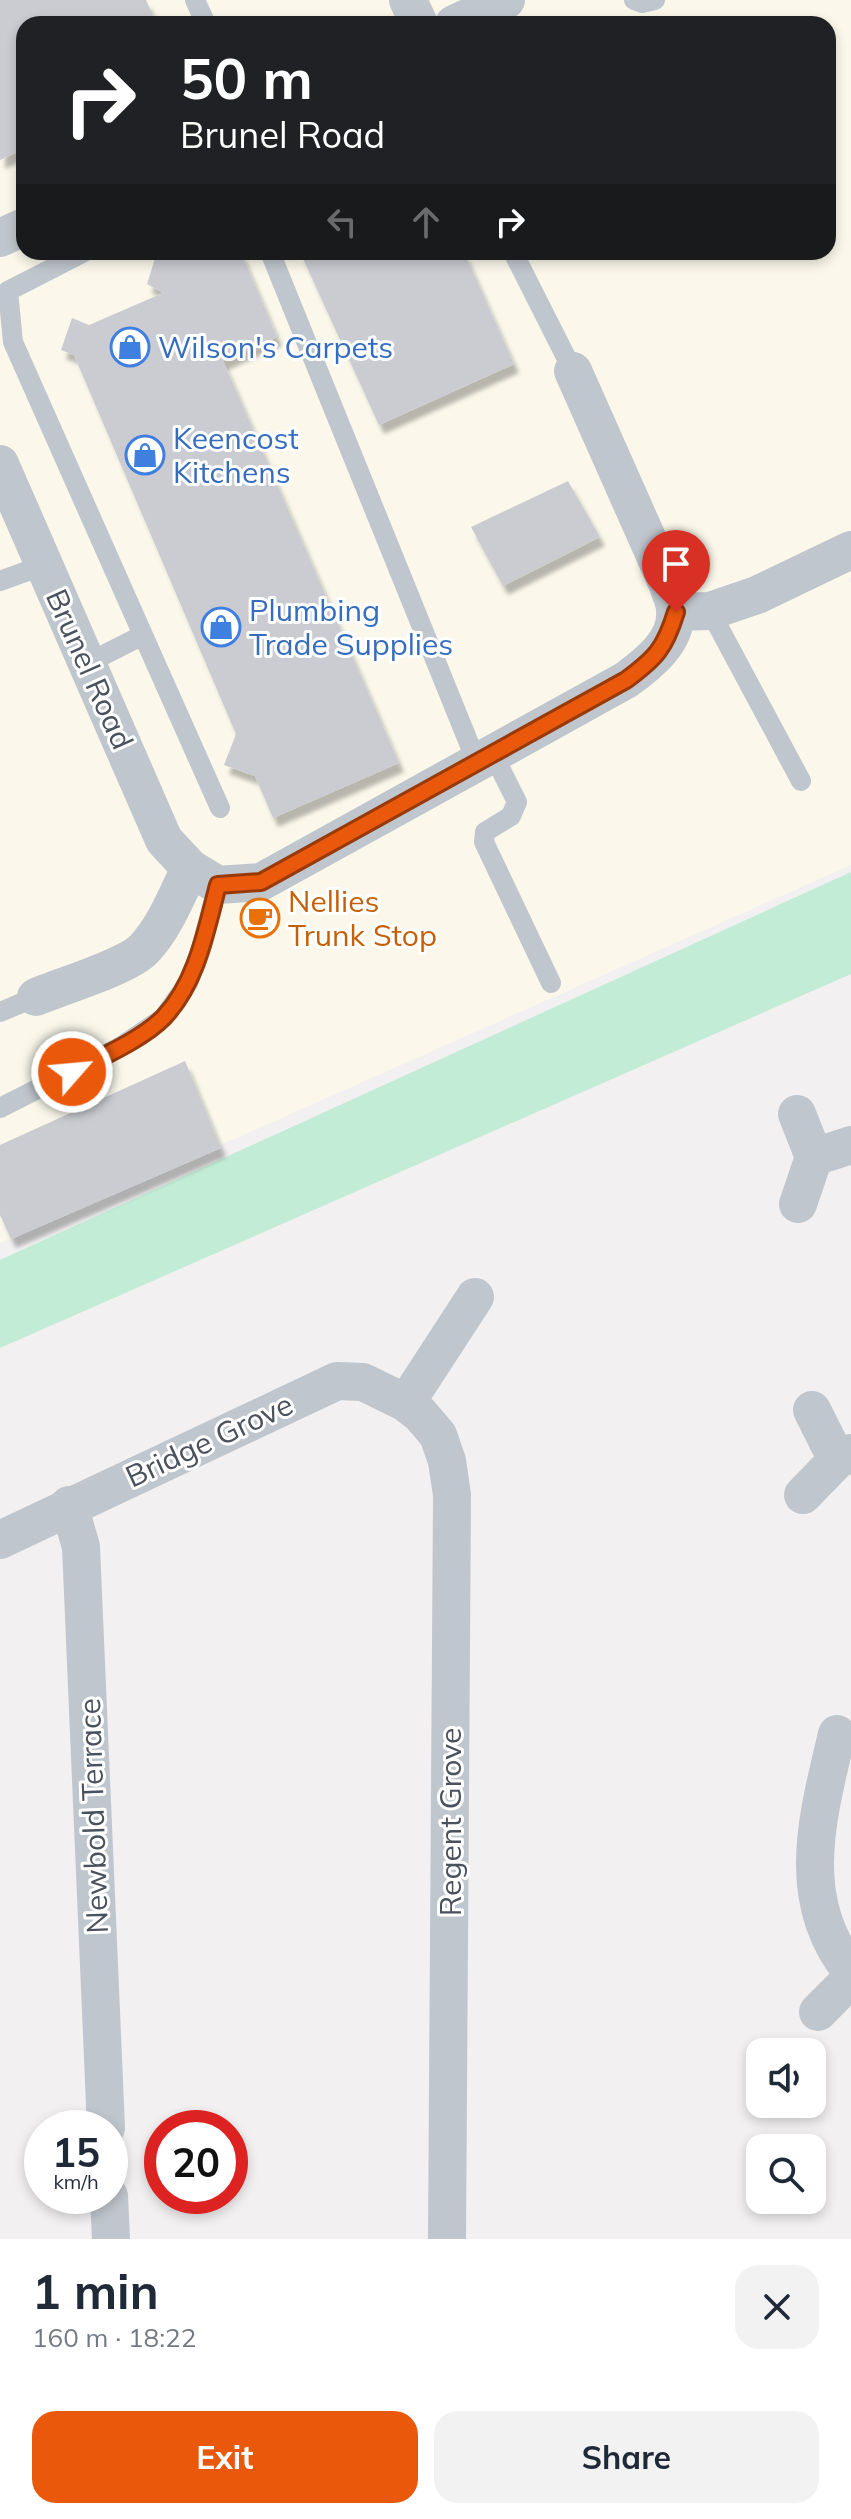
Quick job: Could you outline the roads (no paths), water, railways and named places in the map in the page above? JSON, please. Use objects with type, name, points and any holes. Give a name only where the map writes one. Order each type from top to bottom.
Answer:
[{"type":"street","points":[[471,16],[506,0]]},
{"type":"street","points":[[573,371],[668,585],[693,612]]},
{"type":"street","name":"Brunel Road","points":[[0,464],[164,840],[204,877]]},
{"type":"street","points":[[36,997],[142,952],[204,877],[261,882],[626,680],[655,658],[693,612],[757,595],[851,550]]},
{"type":"street","points":[[797,1114],[814,1157],[798,1204]]},
{"type":"street","points":[[814,1157],[851,1145]]},
{"type":"street","points":[[413,1408],[475,1297]]},
{"type":"street","name":"Bridge Grove","points":[[0,1540],[337,1381],[363,1382],[413,1408]]},
{"type":"street","name":"Regent Grove","points":[[413,1408],[438,1435],[447,1461],[452,1495],[447,2239]]},
{"type":"street","points":[[803,1495],[844,1456],[812,1410]]},
{"type":"street","name":"Newbold Terrace","points":[[69,1505],[81,1547],[105,2110]]},
{"type":"street","points":[[837,1734],[819,1808],[815,1894],[837,1953],[851,1971]]},
{"type":"street","points":[[818,2012],[851,1979]]},
{"type":"street","points":[[110,2214],[111,2239]]},
{"type":"lane","points":[[634,0],[642,3],[655,0]]},
{"type":"lane","points":[[68,260],[8,291],[13,342],[220,808]]},
{"type":"lane","points":[[273,260],[485,758],[517,802],[511,816],[485,832],[484,842],[551,983]]},
{"type":"lane","points":[[517,260],[573,371]]},
{"type":"lane","points":[[0,581],[44,565]]},
{"type":"lane","points":[[693,612],[801,781]]},
{"type":"lane","points":[[88,663],[143,635]]},
{"type":"lane","points":[[0,1108],[120,1047],[163,1018],[188,983],[201,949],[204,877]]},
{"type":"lane","points":[[0,1012],[36,997]]},
{"type":"place","name":"Wilson's Carpets","points":[[130,347]]},
{"type":"place","name":"Keencost Kitchens","points":[[145,455]]},
{"type":"place","name":"Plumbing Trade Supplies","points":[[221,627]]},
{"type":"place","name":"Nellies Trunk Stop","points":[[260,918]]}]
